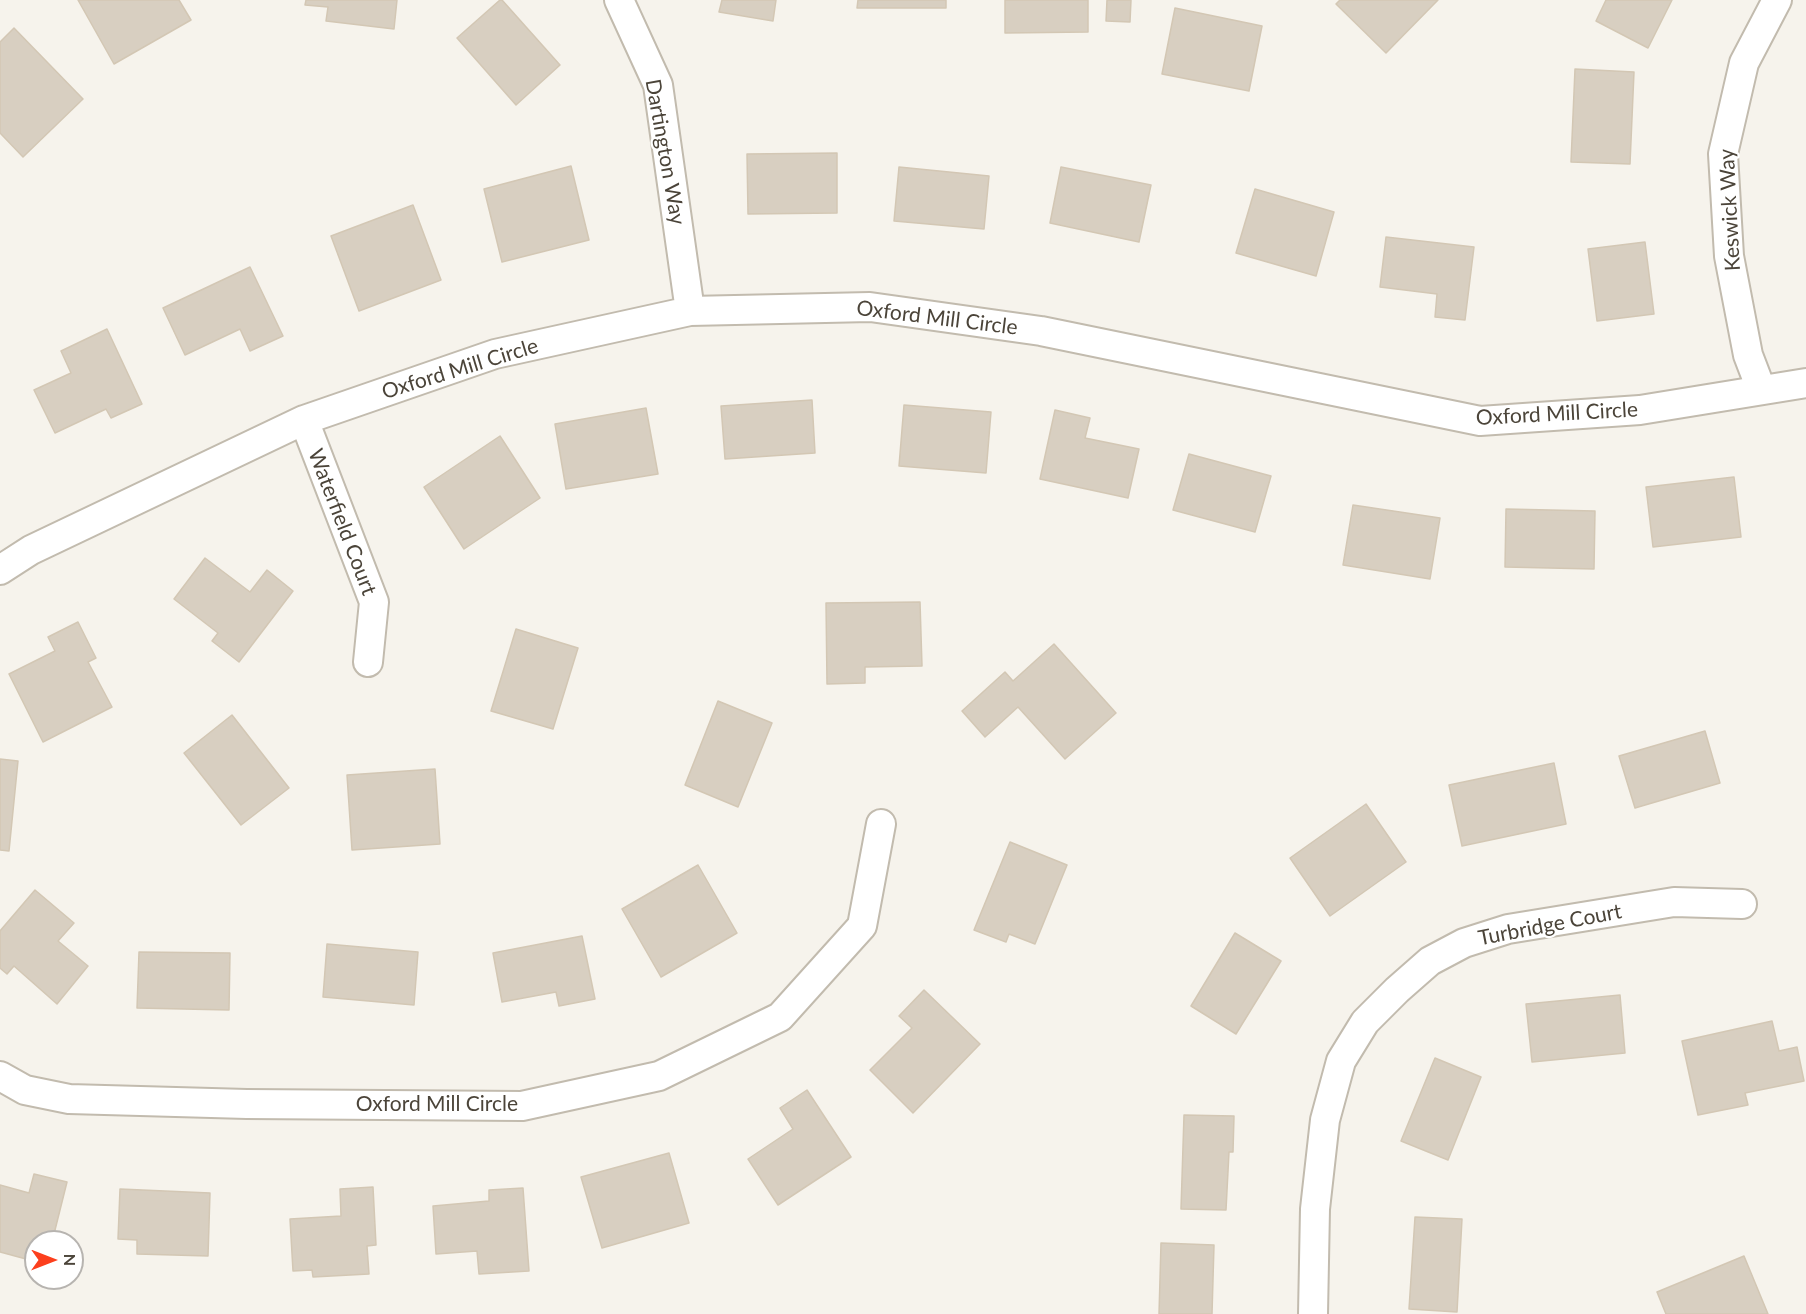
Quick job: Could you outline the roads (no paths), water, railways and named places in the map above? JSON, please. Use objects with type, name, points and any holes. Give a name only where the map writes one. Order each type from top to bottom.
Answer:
[{"type":"street","name":"Dartington Way","points":[[619,0],[658,85],[690,311]]},
{"type":"street","name":"Keswick Way","points":[[1761,389],[1748,355],[1729,256],[1722,154],[1744,63],[1777,0]]},
{"type":"street","name":"Oxford Mill Circle","points":[[0,570],[31,550],[304,420],[495,354],[690,311],[882,308],[1041,331],[1480,421],[1640,410],[1806,383]]},
{"type":"street","name":"Waterfield Court","points":[[304,420],[374,602],[368,662]]},
{"type":"street","name":"Oxford Mill Circle","points":[[0,1076],[25,1090],[69,1099],[247,1104],[522,1106],[659,1076],[780,1017],[862,926],[881,824]]},
{"type":"street","name":"Turbridge Court","points":[[1312,1314],[1315,1209],[1325,1120],[1341,1061],[1365,1022],[1397,990],[1430,961],[1464,943],[1508,929],[1674,903],[1742,904]]}]
